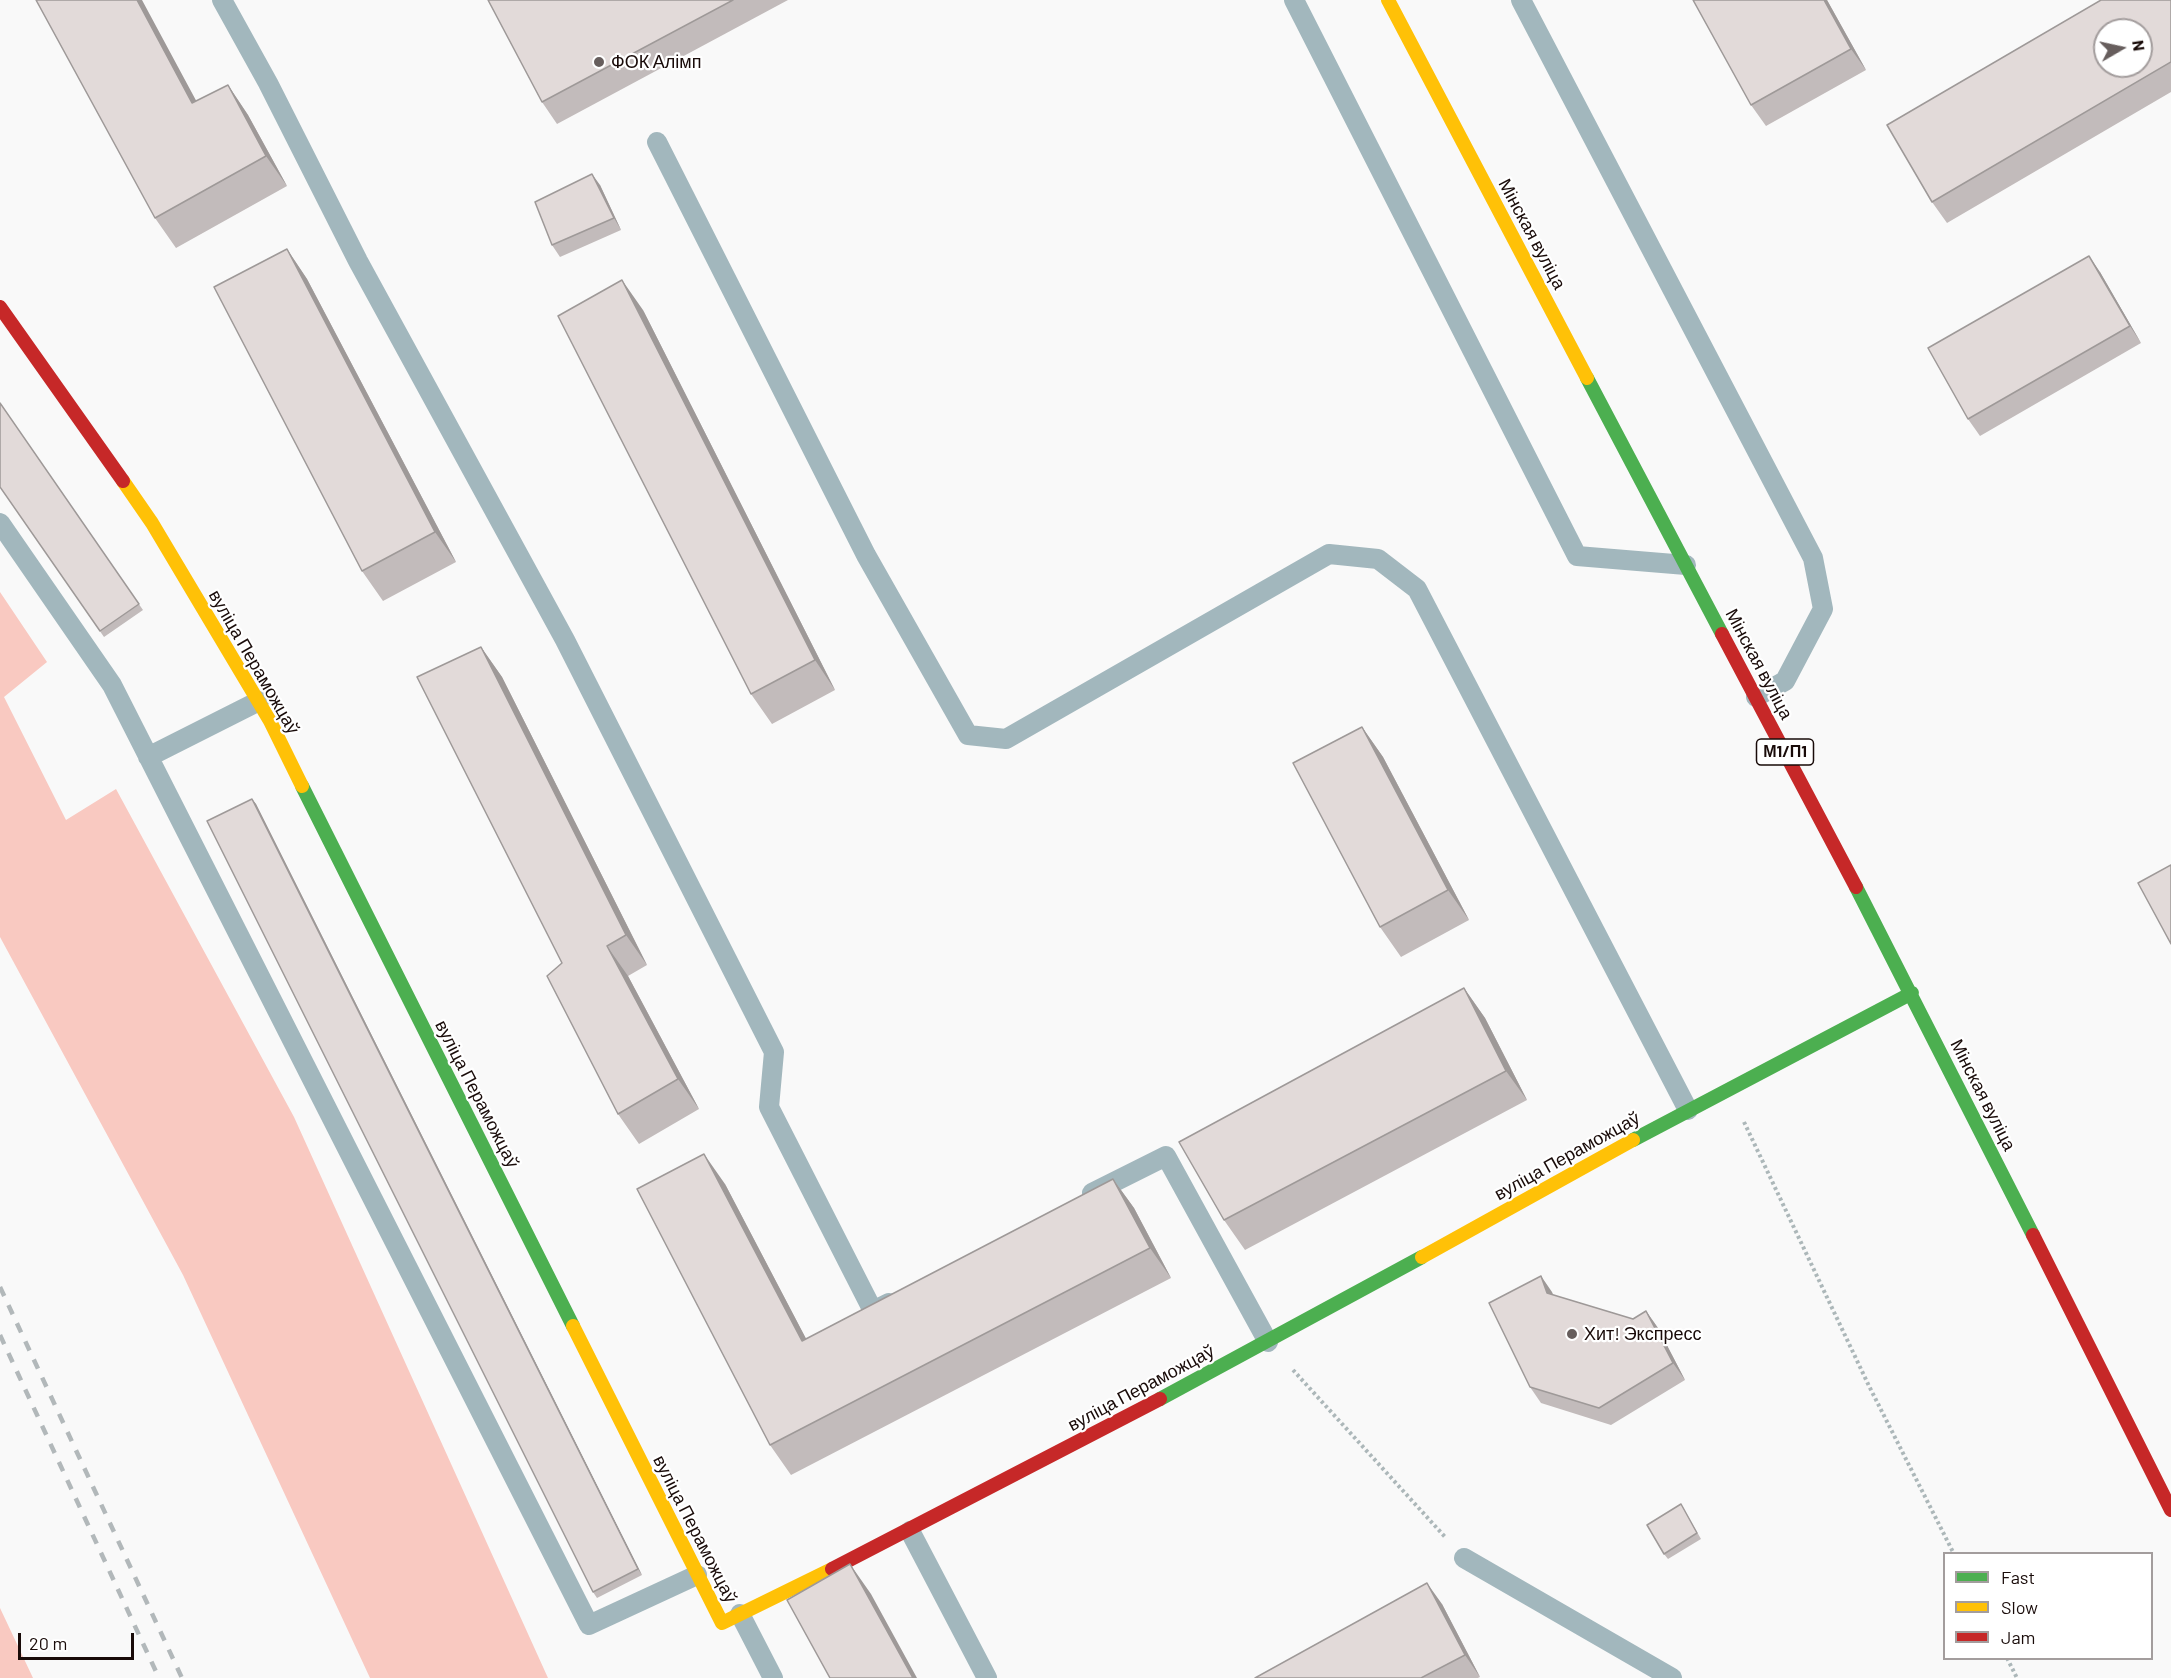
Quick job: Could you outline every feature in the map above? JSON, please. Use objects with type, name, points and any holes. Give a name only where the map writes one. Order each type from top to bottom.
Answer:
[{"type":"street","name":"Мінская вуліца","points":[[1388,0],[1912,993],[2171,1510]]},
{"type":"street","name":"вуліца Пераможцаў","points":[[0,308],[152,523],[259,701],[722,1623],[910,1531],[1268,1342],[1688,1110],[1912,993]]},
{"type":"lane","points":[[222,0],[268,83],[363,271],[566,640],[774,1053],[769,1107],[873,1311],[903,1295]]},
{"type":"lane","points":[[1294,0],[1577,556],[1686,565]]},
{"type":"lane","points":[[1521,0],[1813,558],[1823,609],[1785,681],[1756,697]]},
{"type":"lane","points":[[657,142],[866,555],[968,735],[1006,739],[1329,554],[1378,559],[1418,589],[1688,1110]]},
{"type":"lane","points":[[0,523],[112,685],[589,1625],[697,1575]]},
{"type":"lane","points":[[148,757],[259,701]]},
{"type":"lane","points":[[1075,1202],[1166,1156],[1268,1342]]},
{"type":"lane","points":[[910,1531],[987,1678]]},
{"type":"lane","points":[[1464,1558],[1672,1678]]},
{"type":"lane","points":[[740,1614],[773,1678]]},
{"type":"path","points":[[1728,1089],[1869,1386],[1953,1552]]},
{"type":"path","points":[[1268,1342],[1464,1558]]},
{"type":"path","points":[[2008,1660],[2017,1678]]},
{"type":"shaded area","points":[[0,592],[47,662],[4,697],[66,820],[116,789],[294,1117],[548,1678],[370,1678],[183,1275],[0,937]]},
{"type":"shaded area","points":[[0,1608],[33,1678],[0,1678]]},
{"type":"building","points":[[36,0],[137,0],[192,103],[228,85],[266,156],[155,218]]},
{"type":"building","name":"ФОК Алімп","points":[[488,0],[733,0],[542,102]]},
{"type":"building","points":[[1693,0],[1824,0],[1851,49],[1751,105]]},
{"type":"building","points":[[2101,0],[2171,0],[2171,62],[2153,73],[2153,18],[2093,18],[2093,78],[2144,78],[1932,202],[1887,125]]},
{"type":"building","points":[[592,174],[614,218],[552,245],[535,202]]},
{"type":"building","points":[[287,249],[435,532],[362,571],[214,287]]},
{"type":"building","points":[[2089,256],[2130,326],[1968,419],[1928,348]]},
{"type":"building","points":[[622,280],[815,660],[751,694],[558,316]]},
{"type":"building","points":[[0,403],[139,604],[100,631],[0,487]]},
{"type":"building","points":[[481,647],[626,935],[607,946],[678,1079],[618,1114],[547,976],[562,963],[417,677]]},
{"type":"building","points":[[1362,727],[1448,890],[1380,927],[1293,763]]},
{"type":"building","points":[[252,799],[638,1569],[593,1592],[207,821]]},
{"type":"building","points":[[2171,865],[2171,944],[2138,883]]},
{"type":"building","points":[[1464,988],[1506,1071],[1224,1220],[1179,1142]]},
{"type":"building","points":[[704,1154],[802,1341],[1113,1179],[1150,1248],[770,1445],[637,1189]]},
{"type":"building","points":[[1541,1276],[1547,1293],[1633,1319],[1646,1311],[1673,1363],[1599,1408],[1530,1387],[1489,1303]]},
{"type":"building","points":[[1681,1504],[1697,1533],[1664,1554],[1647,1525]]},
{"type":"building","points":[[850,1564],[913,1678],[830,1678],[787,1600]]},
{"type":"building","points":[[1427,1583],[1465,1655],[1421,1678],[1255,1678]]},
{"type":"railway","points":[[0,1287],[182,1678]]},
{"type":"railway","points":[[0,1335],[159,1678]]},
{"type":"traffic: fast","points":[[1587,378],[1722,634]]},
{"type":"traffic: fast","points":[[302,786],[573,1326]]},
{"type":"traffic: fast","points":[[1856,887],[2033,1235]]},
{"type":"traffic: fast","points":[[1633,1140],[1912,993]]},
{"type":"traffic: fast","points":[[1160,1399],[1422,1257]]},
{"type":"traffic: slow","points":[[1388,0],[1587,378]]},
{"type":"traffic: slow","points":[[123,481],[152,523],[270,721],[302,786]]},
{"type":"traffic: slow","points":[[1422,1257],[1633,1140]]},
{"type":"traffic: slow","points":[[573,1326],[722,1623],[832,1569]]},
{"type":"traffic: jam","points":[[0,307],[123,481]]},
{"type":"traffic: jam","points":[[1722,634],[1856,887]]},
{"type":"traffic: jam","points":[[2033,1235],[2171,1510]]},
{"type":"traffic: jam","points":[[832,1569],[1160,1399]]},
{"type":"place","name":"ФОК Алімп","points":[[599,62]]},
{"type":"place","name":"Хит! Экспресс","points":[[1572,1334]]}]
